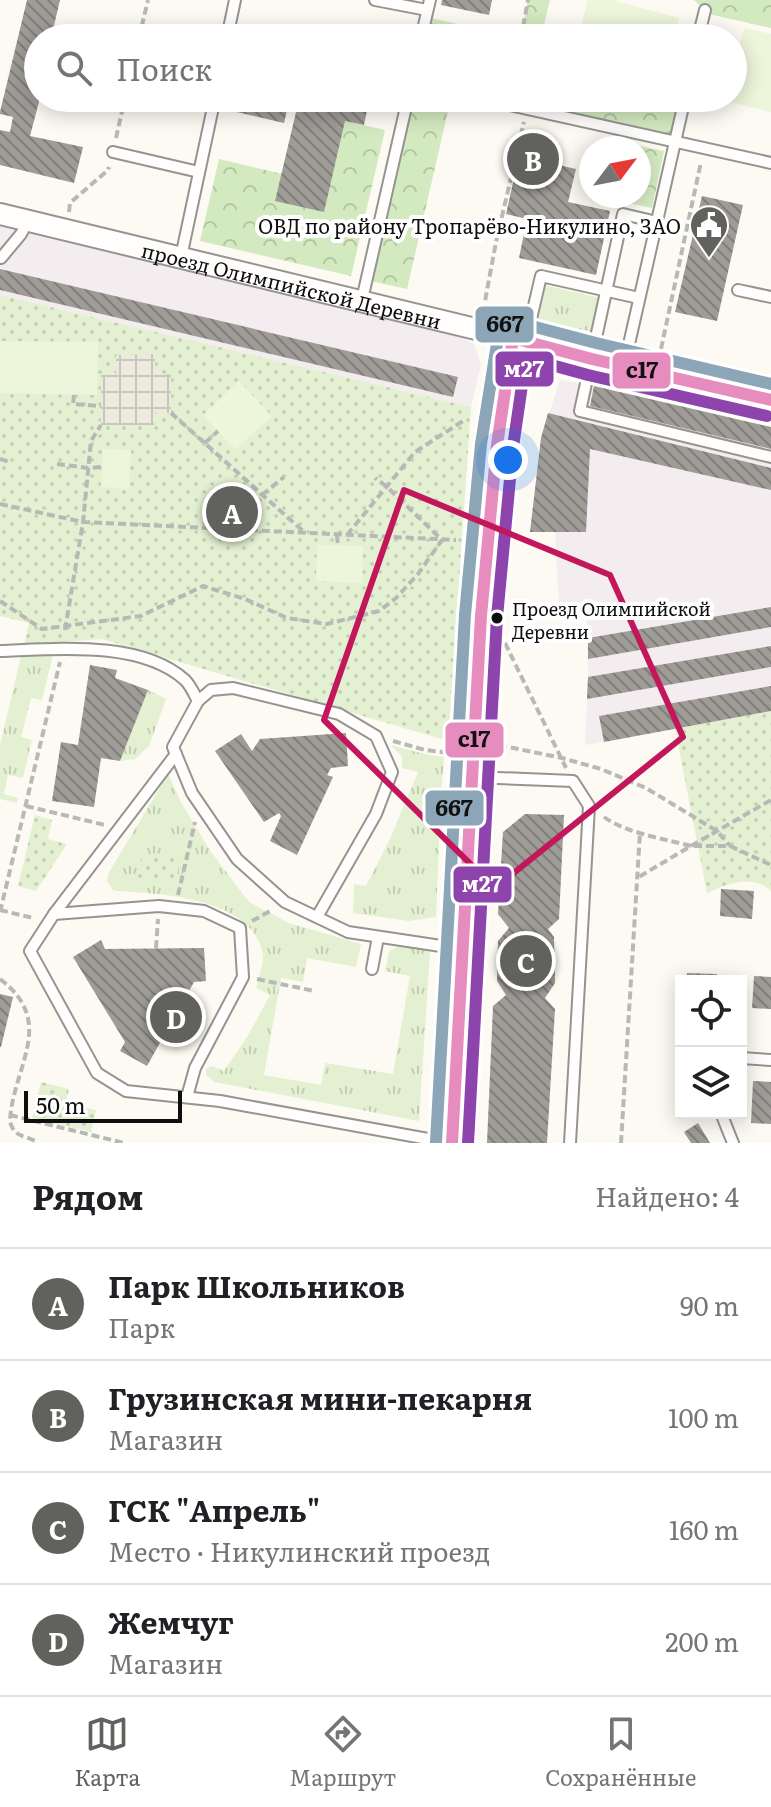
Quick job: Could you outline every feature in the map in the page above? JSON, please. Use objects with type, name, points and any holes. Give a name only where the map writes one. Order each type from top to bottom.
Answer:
[{"type":"street","name":"проезд Олимпийской Деревни","points":[[0,214],[771,400]]},
{"type":"street","points":[[452,1142],[479,632],[497,445],[519,340]]},
{"type":"lane","points":[[230,24],[235,0]]},
{"type":"lane","points":[[375,0],[428,5]]},
{"type":"lane","points":[[702,24],[705,10]]},
{"type":"lane","points":[[181,257],[212,112]]},
{"type":"lane","points":[[364,291],[405,112]]},
{"type":"lane","points":[[545,112],[771,163]]},
{"type":"lane","points":[[627,353],[682,112]]},
{"type":"lane","points":[[113,152],[199,172]]},
{"type":"lane","points":[[657,222],[623,214],[580,411],[771,457]]},
{"type":"lane","points":[[1,258],[28,221]]},
{"type":"lane","points":[[519,340],[541,276],[639,298]]},
{"type":"lane","points":[[738,290],[771,297]]},
{"type":"lane","points":[[0,651],[112,650],[165,666],[188,682],[198,701]]},
{"type":"lane","points":[[317,917],[376,814],[392,772],[376,736],[339,714],[233,688],[211,690],[198,701],[173,747],[192,793],[237,859],[285,902],[348,932],[463,949]]},
{"type":"lane","points":[[176,754],[54,914],[30,951],[97,1073],[126,1091],[220,1101],[452,1142]]},
{"type":"lane","points":[[472,777],[573,781],[589,806],[570,1143]]},
{"type":"lane","points":[[54,914],[159,906],[204,911],[240,928],[243,977],[195,1068],[187,1097]]},
{"type":"lane","points":[[372,969],[378,937]]},
{"type":"lane","points":[[747,1058],[771,1060]]},
{"type":"lane","points":[[723,1119],[733,1143]]},
{"type":"path","points":[[142,24],[148,0]]},
{"type":"path","points":[[524,24],[528,0]]},
{"type":"path","points":[[482,319],[496,242],[527,112]]},
{"type":"path","points":[[659,361],[704,148]]},
{"type":"path","points":[[74,395],[73,404],[101,406]]},
{"type":"path","points":[[171,413],[306,533]]},
{"type":"path","points":[[347,535],[415,452],[466,419]]},
{"type":"path","points":[[65,627],[83,522],[91,441],[101,425]]},
{"type":"path","points":[[205,443],[218,431]]},
{"type":"path","points":[[0,459],[10,462]]},
{"type":"path","points":[[57,464],[102,467]]},
{"type":"path","points":[[262,495],[284,477]]},
{"type":"path","points":[[375,478],[442,540]]},
{"type":"path","points":[[0,504],[83,522],[456,540]]},
{"type":"path","points":[[337,535],[338,546]]},
{"type":"path","points":[[0,601],[42,629],[141,616],[203,586],[245,599],[287,618],[327,624],[379,611],[418,574],[442,540]]},
{"type":"path","points":[[504,641],[573,781]]},
{"type":"path","points":[[29,917],[0,911],[62,650]]},
{"type":"path","points":[[376,736],[443,752]]},
{"type":"path","points":[[499,745],[601,769],[646,788],[717,831],[730,846],[771,865]]},
{"type":"path","points":[[637,878],[771,800]]},
{"type":"path","points":[[175,908],[200,804]]},
{"type":"path","points":[[26,806],[119,828]]},
{"type":"path","points":[[589,806],[610,821],[640,832],[691,846],[730,846]]},
{"type":"path","points":[[621,1143],[640,832]]},
{"type":"path","points":[[240,928],[285,902]]},
{"type":"path","points":[[156,948],[159,906]]},
{"type":"path","points":[[243,977],[314,991]]},
{"type":"path","points":[[0,979],[20,999],[28,1015],[30,1031],[10,1122],[18,1135],[38,1143]]},
{"type":"path","points":[[10,1115],[124,1143]]},
{"type":"highlighted area","points":[[404,490],[610,575],[683,737],[495,888],[324,720]]},
{"type":"shaded area","points":[[0,224],[459,336],[474,344],[481,364],[471,407],[0,295]]},
{"type":"shaded area","points":[[155,354],[155,374],[171,374],[171,413],[154,413],[154,425],[101,425],[101,375],[116,375],[116,355]]},
{"type":"shaded area","points":[[560,380],[771,427],[771,711],[585,745],[587,609],[559,606],[555,532],[530,532],[541,438]]},
{"type":"green space","points":[[528,0],[550,0],[544,24],[524,24]]},
{"type":"green space","points":[[588,0],[612,0],[679,18],[678,24],[582,24]]},
{"type":"green space","points":[[694,0],[771,0],[771,28],[709,14]]},
{"type":"green space","points":[[426,17],[458,24],[424,24]]},
{"type":"green space","points":[[747,29],[771,34],[771,112],[747,106]]},
{"type":"green space","points":[[405,112],[448,112],[407,289],[366,280]]},
{"type":"green space","points":[[541,112],[682,112],[675,142]]},
{"type":"green space","points":[[345,121],[385,130],[351,276],[200,241],[219,159],[282,174]]},
{"type":"green space","points":[[651,148],[664,151],[651,208]]},
{"type":"green space","points":[[539,284],[605,299],[597,333],[531,318]]},
{"type":"green space","points":[[0,295],[471,407],[448,741],[102,639],[24,645],[29,623],[0,616]]},
{"type":"green space","points":[[0,341],[98,342],[97,395],[0,393]]},
{"type":"green space","points":[[239,381],[272,416],[235,450],[203,415]]},
{"type":"green space","points":[[103,449],[131,450],[129,489],[101,487]]},
{"type":"green space","points":[[317,545],[363,546],[362,583],[316,581]]},
{"type":"green space","points":[[53,655],[42,700],[31,698],[21,737],[32,740],[23,778],[8,775],[4,794],[18,798],[17,803],[0,799],[0,745],[21,656]]},
{"type":"green space","points":[[148,690],[166,699],[149,746],[135,759],[120,761]]},
{"type":"green space","points":[[771,711],[771,891],[748,882],[731,884],[707,893],[675,729]]},
{"type":"green space","points":[[391,745],[444,757],[436,917],[409,921],[353,913],[354,884],[366,886],[418,772],[402,768],[402,757]]},
{"type":"green space","points":[[168,774],[211,852],[249,902],[289,923],[361,944],[356,967],[307,958],[303,982],[281,978],[264,1075],[321,1085],[325,1063],[393,1074],[410,976],[385,971],[389,952],[399,946],[430,951],[419,1121],[214,1082],[206,1075],[206,1069],[211,1066],[224,1071],[270,995],[256,988],[263,955],[254,933],[240,919],[221,909],[177,897],[114,891],[107,881],[108,874]]},
{"type":"green space","points":[[35,815],[52,820],[48,839],[67,844],[36,891],[18,886]]},
{"type":"green space","points":[[155,853],[181,858],[175,884],[135,877],[141,859]]},
{"type":"green space","points":[[41,1082],[69,1089],[66,1103],[96,1110],[91,1132],[32,1118]]},
{"type":"building","points":[[27,0],[60,0],[54,24],[24,24],[24,112],[36,112],[30,136],[83,147],[74,183],[0,165],[0,130],[10,132],[13,117],[0,112]]},
{"type":"building","points":[[442,0],[492,0],[489,15],[441,5]]},
{"type":"building","points":[[237,112],[287,112],[284,123]]},
{"type":"building","points":[[296,112],[367,112],[364,125],[345,121],[324,212],[275,201]]},
{"type":"building","points":[[519,156],[576,169],[568,202],[579,204],[579,208],[610,211],[596,275],[519,258],[527,219],[506,214]]},
{"type":"building","name":"ОВД по району Тропарёво-Никулино, ЗАО","points":[[702,196],[743,205],[717,321],[675,312]]},
{"type":"building","points":[[0,269],[458,377],[453,397],[0,290]]},
{"type":"building","points":[[594,386],[771,427],[771,449],[590,406]]},
{"type":"building","points":[[548,413],[771,468],[771,490],[590,449],[586,532],[530,532],[541,438]]},
{"type":"building","points":[[771,607],[771,627],[588,659],[588,638]]},
{"type":"building","points":[[771,646],[771,667],[587,699],[588,677]]},
{"type":"building","points":[[90,665],[117,670],[115,678],[148,690],[120,761],[101,758],[94,807],[52,801],[61,742],[78,745]]},
{"type":"building","points":[[771,686],[771,711],[604,742],[599,716]]},
{"type":"building","points":[[346,733],[348,766],[331,768],[327,775],[333,777],[297,855],[270,841],[281,816],[279,813],[264,822],[215,751],[241,734],[252,751],[260,739]]},
{"type":"building","points":[[525,814],[564,815],[559,919],[548,929],[554,937],[555,983],[545,998],[555,1009],[547,1143],[487,1143],[493,1006],[506,995],[497,981],[498,941],[509,928],[498,914],[503,832]]},
{"type":"building","points":[[721,889],[754,891],[752,919],[720,916]]},
{"type":"building","points":[[101,940],[105,949],[204,948],[206,981],[194,982],[147,1066],[120,1051],[125,1042],[73,957]]},
{"type":"building","points":[[687,973],[717,974],[717,975]]},
{"type":"building","points":[[754,976],[771,977],[771,1009],[752,1008]]},
{"type":"building","points":[[0,994],[13,997],[1,1047],[0,1047]]},
{"type":"building","points":[[753,1081],[771,1082],[771,1124],[751,1123]]},
{"type":"building","points":[[698,1123],[710,1143],[691,1143],[684,1132]]},
{"type":"transit line","name":"667","points":[[436,1142],[465,615],[481,444],[499,331],[506,323],[516,322],[771,384]]},
{"type":"transit line","name":"с17","points":[[513,338],[771,400]]},
{"type":"transit line","name":"с17","points":[[452,1143],[481,616],[497,445],[513,338]]},
{"type":"transit line","name":"м27","points":[[468,1143],[497,617],[513,447],[526,358],[767,416]]},
{"type":"place","name":"Грузинская мини-пекарня","points":[[533,159]]},
{"type":"place","name":"ОВД по району Тропарёво-Никулино, ЗАО","points":[[709,259]]},
{"type":"place","name":"Парк Школьников","points":[[232,512]]},
{"type":"place","name":"Проезд Олимпийской Деревни","points":[[497,618]]},
{"type":"place","name":"ГСК \"Апрель\"","points":[[526,961]]},
{"type":"place","name":"Жемчуг","points":[[176,1017]]}]
